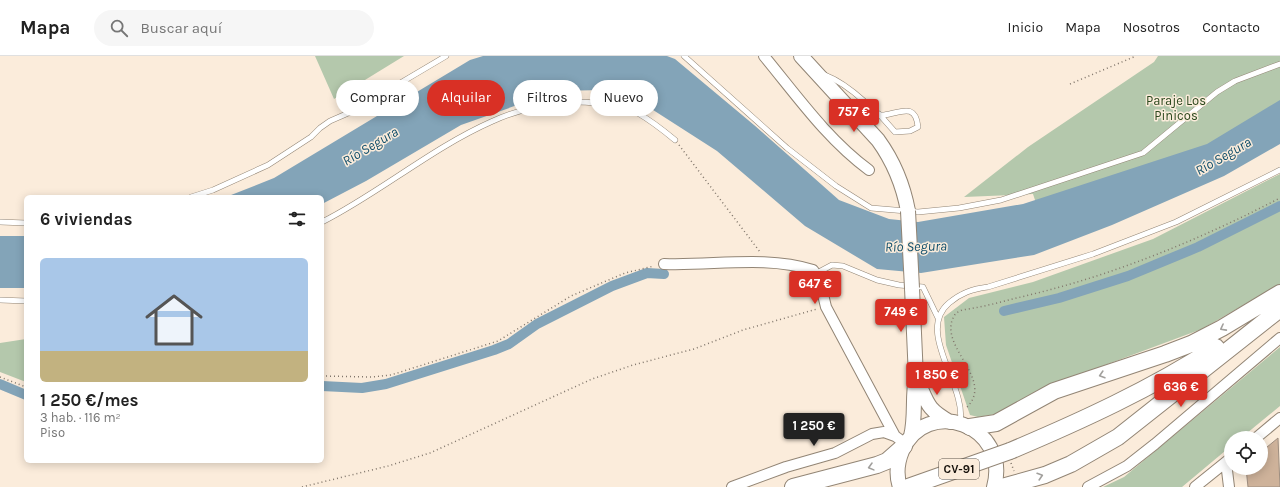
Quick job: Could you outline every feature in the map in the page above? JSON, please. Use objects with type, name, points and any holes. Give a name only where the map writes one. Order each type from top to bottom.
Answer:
[{"type":"main road","points":[[801,56],[878,140],[889,155],[903,187],[908,211],[916,378],[914,388],[914,419],[904,440],[897,469],[900,487]]},
{"type":"main road","points":[[793,487],[877,465],[887,460],[904,440],[923,428],[936,423],[960,421],[996,423],[1054,392],[1191,344],[1222,328],[1280,293]]},
{"type":"main road","name":"CV-91","points":[[908,487],[1010,451],[1107,408],[1158,382],[1216,347],[1280,302]]},
{"type":"main road","points":[[1002,487],[1072,464],[1118,437],[1280,309]]},
{"type":"main road","points":[[916,378],[927,404],[940,416],[960,421],[980,434],[988,443],[994,454],[996,466],[994,487]]},
{"type":"street","points":[[764,56],[826,133],[850,156],[869,170]]},
{"type":"street","points":[[664,264],[696,266],[767,262],[807,268],[817,273],[826,307],[904,440]]},
{"type":"street","points":[[1088,487],[1127,466],[1144,453],[1280,338]]},
{"type":"street","points":[[1264,431],[1280,418]]},
{"type":"street","points":[[732,487],[786,466],[836,453],[872,434],[884,432],[904,440]]},
{"type":"street","points":[[1195,487],[1224,464]]},
{"type":"street","points":[[1229,475],[1229,487]]},
{"type":"lane","points":[[197,195],[213,190],[268,165],[311,138],[320,128],[353,111],[446,56]]},
{"type":"lane","points":[[684,56],[787,148],[836,186],[871,208],[918,212],[959,208],[1001,200],[1142,153],[1217,92],[1236,81],[1280,64]]},
{"type":"lane","points":[[815,72],[830,77],[863,101],[874,113],[879,114],[886,116],[903,109],[911,112],[918,120],[918,127],[910,131],[895,132],[879,114]]},
{"type":"lane","points":[[324,221],[466,135],[502,116],[538,105],[576,100],[606,104],[634,111],[657,125],[675,140]]},
{"type":"lane","points":[[938,318],[945,306],[958,295],[971,289],[988,287],[1093,254],[1176,222],[1280,170]]},
{"type":"lane","points":[[0,222],[24,223]]},
{"type":"lane","points":[[817,273],[832,265],[843,266],[877,280],[899,285],[923,287],[938,318],[941,349],[951,376],[960,421]]},
{"type":"lane","points":[[0,300],[24,302]]},
{"type":"path","points":[[1070,84],[1136,56]]},
{"type":"path","points":[[675,140],[767,262]]},
{"type":"path","points":[[960,421],[972,402],[974,380],[970,369],[954,344],[951,324],[956,313],[962,310],[1064,287],[1115,270],[1164,252],[1228,225],[1280,198]]},
{"type":"path","points":[[324,376],[372,377],[391,375],[492,343],[508,336],[571,296],[645,266],[664,264]]},
{"type":"path","points":[[302,487],[408,461],[430,453],[592,379],[633,365],[694,349],[743,330],[826,307]]},
{"type":"path","points":[[0,377],[24,386]]},
{"type":"green space","points":[[315,56],[404,56],[365,80],[336,80],[336,98],[334,99]]},
{"type":"green space","name":"Paraje Los Pinicos","points":[[1158,56],[1280,56],[1280,107],[1216,145],[1038,209],[1033,194],[964,197],[1028,147],[1154,62]]},
{"type":"green space","points":[[1280,174],[1280,284],[1202,329],[1038,390],[996,414],[978,417],[970,415],[946,345],[944,317],[969,298],[1033,282],[1153,239]]},
{"type":"green space","points":[[24,339],[24,381],[0,372],[0,343]]},
{"type":"green space","points":[[1280,347],[1280,406],[1250,431],[1224,431],[1224,452],[1182,487],[1103,487],[1124,477]]},
{"type":"water","name":"Río Segura","points":[[483,56],[667,56],[675,59],[754,125],[839,200],[889,219],[918,222],[1023,204],[1207,144],[1280,100],[1280,144],[1224,176],[1112,225],[1034,255],[921,273],[877,269],[805,226],[717,151],[658,113],[658,80],[590,80],[590,90],[582,90],[582,80],[513,80],[513,107],[505,109],[505,80],[437,80],[470,60]]},
{"type":"water","name":"Río Segura","points":[[427,86],[427,116],[486,116],[461,125],[366,181],[324,203],[324,195],[231,195],[274,178],[377,116],[419,116],[419,91]]},
{"type":"water","points":[[0,236],[24,236],[24,288],[0,288]]},
{"type":"building","points":[[1278,438],[1280,487],[1248,487],[1247,475],[1268,475],[1268,446]]},
{"type":"waterway","points":[[1004,311],[1059,298],[1128,276],[1198,247],[1280,206]]},
{"type":"waterway","points":[[324,386],[362,388],[386,384],[494,350],[509,344],[537,324],[612,286],[647,273],[664,274]]},
{"type":"waterway","points":[[0,384],[24,394]]}]
